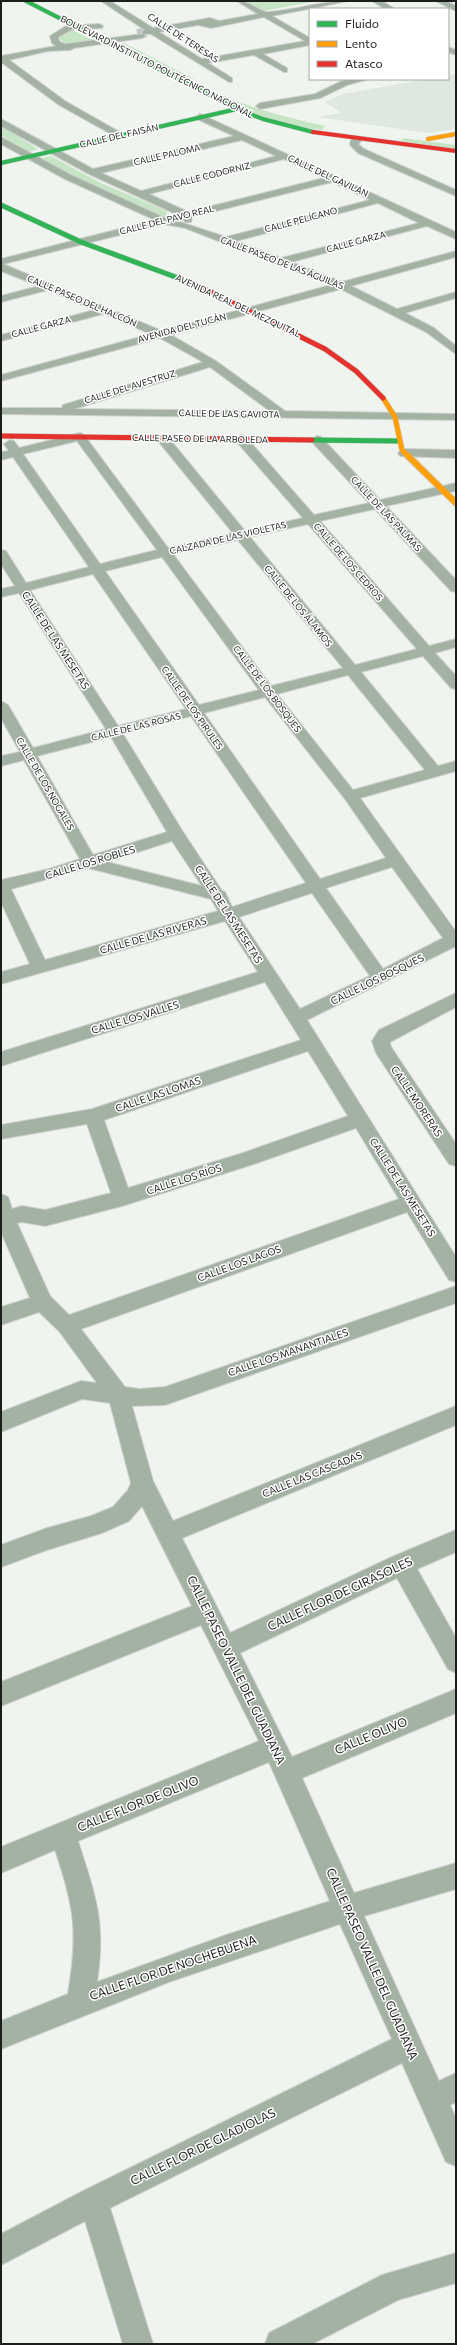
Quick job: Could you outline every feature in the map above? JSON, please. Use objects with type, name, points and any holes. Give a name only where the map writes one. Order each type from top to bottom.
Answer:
[{"type":"street","name":"BOULEVARD INSTITUTO POLITÉCNICO NACIONAL","points":[[26,1],[237,109],[291,127],[359,139],[456,151]]},
{"type":"street","name":"BOULEVARD INSTITUTO POLITÉCNICO NACIONAL","points":[[39,1],[60,8]]},
{"type":"street","points":[[47,1],[60,8],[76,26]]},
{"type":"street","points":[[241,1],[309,41]]},
{"type":"street","points":[[1,58],[65,47],[106,42],[120,38],[200,24],[214,26],[217,22],[326,2],[344,1]]},
{"type":"street","points":[[376,1],[389,8]]},
{"type":"street","points":[[440,1],[456,9]]},
{"type":"street","points":[[107,2],[120,2]]},
{"type":"street","name":"CALLE DE TERESAS","points":[[107,2],[147,33],[201,62],[229,80]]},
{"type":"street","name":"BOULEVARD INSTITUTO POLITÉCNICO NACIONAL","points":[[85,17],[120,38],[137,46]]},
{"type":"street","points":[[54,41],[54,36],[58,33],[76,26],[98,25]]},
{"type":"street","points":[[1,52],[54,41],[65,47],[93,50],[116,46]]},
{"type":"street","points":[[201,62],[309,42]]},
{"type":"street","points":[[256,53],[284,70]]},
{"type":"street","points":[[1,58],[62,103],[120,136]]},
{"type":"street","points":[[331,80],[339,85]]},
{"type":"street","points":[[256,105],[316,96],[339,85],[361,80]]},
{"type":"street","name":"BOULEVARD INSTITUTO POLITÉCNICO NACIONAL","points":[[256,105],[278,112]]},
{"type":"street","name":"CALLE DEL FAISÁN","points":[[1,163],[237,109]]},
{"type":"street","name":"CALLE DEL GAVILÁN","points":[[200,117],[456,236]]},
{"type":"street","points":[[1,122],[52,152],[139,194],[187,215],[188,226]]},
{"type":"street","points":[[291,127],[330,132],[338,130],[339,126],[456,143]]},
{"type":"street","points":[[428,139],[456,134]]},
{"type":"street","name":"CALLE PALOMA","points":[[92,172],[243,137]]},
{"type":"street","points":[[359,139],[354,142],[354,145],[361,151],[456,193]]},
{"type":"street","name":"CALLE PASEO DE LAS ÁGUILAS","points":[[1,140],[28,157],[164,221],[188,226],[283,261],[344,286],[398,312],[430,330],[456,351]]},
{"type":"street","name":"CALLE CODORNIZ","points":[[139,194],[286,156]]},
{"type":"street","name":"CALLE DEL PAVO REAL","points":[[1,262],[332,179]]},
{"type":"street","name":"CALLE PELÍCANO","points":[[224,240],[379,200]]},
{"type":"street","name":"AVENIDA REAL DEL MEZQUITAL","points":[[1,205],[81,242],[199,286],[310,340],[342,359],[374,386],[389,405],[395,416],[399,441],[404,453]]},
{"type":"street","name":"CALLE GARZA","points":[[283,261],[429,223]]},
{"type":"street","name":"AVENIDA DEL TUCÁN","points":[[1,378],[344,286],[456,254]]},
{"type":"street","name":"CALLE PASEO DEL HALCÓN","points":[[1,267],[161,334],[212,363],[283,414]]},
{"type":"street","points":[[1,300],[49,287]]},
{"type":"street","points":[[398,312],[456,295]]},
{"type":"street","name":"CALLE GARZA","points":[[1,338],[104,310]]},
{"type":"street","points":[[444,340],[456,337]]},
{"type":"street","name":"CALLE DEL AVESTRUZ","points":[[48,412],[212,363]]},
{"type":"street","name":"CALLE DE LAS GAVIOTA","points":[[1,411],[456,417]]},
{"type":"street","name":"CALLE PASEO DE LA ARBOLEDA","points":[[3,436],[399,441]]},
{"type":"street","name":"CALLE DE LOS PIRULES","points":[[3,436],[380,978]]},
{"type":"street","points":[[1,456],[80,437]]},
{"type":"street","name":"CALLE DE LOS BOSQUES","points":[[80,437],[166,552],[268,693],[350,796],[454,939]]},
{"type":"street","name":"CALLE DE LOS ÁLAMOS","points":[[163,438],[241,536],[435,772]]},
{"type":"street","name":"CALLE DE LOS CEDROS","points":[[241,439],[456,685]]},
{"type":"street","name":"CALLE DE LAS PALMAS","points":[[317,440],[456,588]]},
{"type":"street","points":[[404,453],[456,454]]},
{"type":"street","points":[[404,453],[456,503]]},
{"type":"street","name":"CALZADA DE LAS VIOLETAS","points":[[1,593],[166,552],[456,486]]},
{"type":"street","name":"CALLE DE LAS MESETAS","points":[[1,554],[115,732],[176,834],[219,896],[229,914],[297,1018],[311,1043],[456,1274]]},
{"type":"street","name":"CALLE DE LAS ROSAS","points":[[1,761],[195,712],[456,643]]},
{"type":"street","name":"CALLE DE LOS NOGALES","points":[[1,705],[90,863]]},
{"type":"street","points":[[350,796],[456,766]]},
{"type":"street","name":"CALLE LOS ROBLES","points":[[2,885],[90,863],[176,834]]},
{"type":"street","name":"CALLE DE LAS RIVERAS","points":[[1,978],[229,914],[396,860]]},
{"type":"street","points":[[90,863],[219,896]]},
{"type":"street","points":[[2,885],[40,966]]},
{"type":"street","name":"CALLE LOS BOSQUES","points":[[297,1018],[380,978],[454,939]]},
{"type":"street","name":"CALLE LOS VALLES","points":[[1,1059],[268,975]]},
{"type":"street","name":"CALLE MORERAS","points":[[456,999],[385,1035],[381,1041],[382,1048],[456,1159]]},
{"type":"street","name":"CALLE LAS LOMAS","points":[[1,1132],[93,1116],[311,1043]]},
{"type":"street","points":[[93,1116],[122,1198]]},
{"type":"street","name":"CALLE LOS RÍOS","points":[[2,1208],[22,1214],[45,1218],[122,1198],[247,1159],[360,1119]]},
{"type":"street","name":"CALLE LOS LAGOS","points":[[66,1325],[412,1202]]},
{"type":"street","name":"CALLE PASEO VALLE DEL GUADIANA","points":[[2,1208],[42,1302],[66,1325],[118,1394],[142,1482],[276,1747],[407,2046],[444,2093],[456,2152]]},
{"type":"street","name":"CALLE LOS MANANTIALES","points":[[1,1422],[81,1390],[140,1398],[165,1396],[456,1294]]},
{"type":"street","points":[[1,1316],[42,1302]]},
{"type":"street","name":"CALLE LAS CASCADAS","points":[[168,1533],[456,1415]]},
{"type":"street","points":[[1,1556],[46,1539],[94,1526],[121,1514],[136,1497],[142,1482]]},
{"type":"street","name":"CALLE FLOR DE GIRASOLES","points":[[225,1648],[402,1564],[456,1541]]},
{"type":"street","points":[[402,1564],[456,1661]]},
{"type":"street","points":[[1,1694],[207,1611]]},
{"type":"street","name":"CALLE OLIVO","points":[[287,1772],[456,1701]]},
{"type":"street","name":"CALLE FLOR DE OLIVO","points":[[1,1860],[63,1836],[276,1747]]},
{"type":"street","points":[[63,1836],[83,1900],[88,1925],[87,1952],[80,2001]]},
{"type":"street","name":"CALLE FLOR DE NOCHEBUENA","points":[[1,2035],[80,2001],[347,1907],[456,1876]]},
{"type":"street","name":"CALLE FLOR DE GLADIOLAS","points":[[1,2250],[93,2201],[407,2046]]},
{"type":"street","points":[[93,2201],[138,2344]]},
{"type":"street","points":[[280,2344],[393,2286],[456,2268]]},
{"type":"shaded area","points":[[456,74],[456,129],[428,133],[317,117],[342,113],[325,102],[343,94],[421,80],[449,80],[449,75]]},
{"type":"green space","points":[[245,1],[318,1],[263,11]]},
{"type":"green space","points":[[72,30],[97,42],[72,45],[67,44],[59,38],[65,32]]},
{"type":"green space","points":[[124,43],[194,79],[188,81],[119,44]]},
{"type":"green space","points":[[205,88],[264,110],[325,126],[322,130],[280,124],[199,90]]},
{"type":"green space","points":[[1,126],[38,149],[29,152],[1,135]]},
{"type":"green space","points":[[403,138],[456,145],[456,149],[401,141]]},
{"type":"green space","points":[[51,156],[101,183],[167,211],[167,216],[162,218],[89,187],[38,159]]},
{"type":"tunnel","points":[[137,33],[145,32]]},
{"type":"traffic: fast","points":[[26,1],[237,109],[263,119],[313,132]]},
{"type":"traffic: fast","points":[[1,163],[237,109]]},
{"type":"traffic: fast","points":[[1,205],[81,242],[197,285]]},
{"type":"traffic: fast","points":[[312,440],[399,441]]},
{"type":"traffic: slow","points":[[428,139],[456,134]]},
{"type":"traffic: slow","points":[[383,398],[395,417],[402,450],[456,503]]},
{"type":"traffic: jam","points":[[313,132],[456,151]]},
{"type":"traffic: jam","points":[[197,285],[309,339],[341,359],[356,371],[383,398]]},
{"type":"traffic: jam","points":[[1,436],[312,440]]}]
